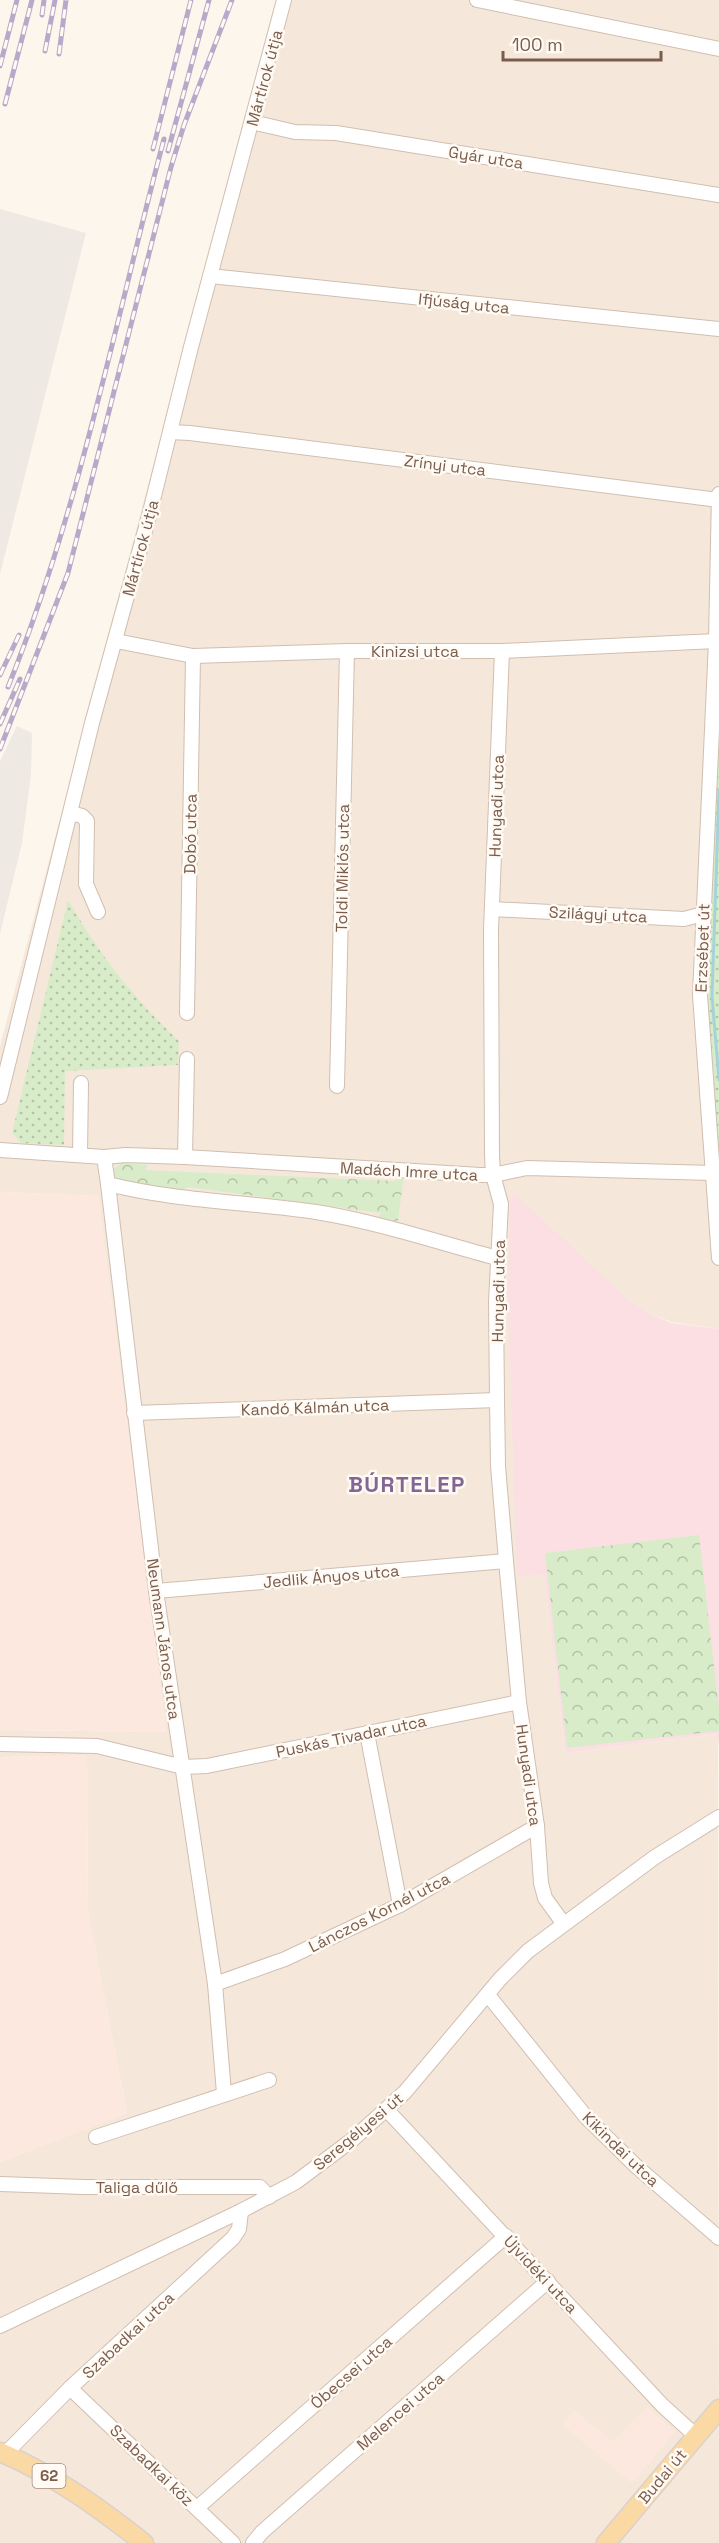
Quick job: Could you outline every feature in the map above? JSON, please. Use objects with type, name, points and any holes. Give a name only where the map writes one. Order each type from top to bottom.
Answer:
[{"type":"main road","name":"Budai út","points":[[606,2543],[719,2409]]},
{"type":"main road","name":"62","points":[[1,2453],[23,2462],[76,2493],[144,2543]]},
{"type":"street","name":"Mártírok útja","points":[[0,1097],[70,813],[284,0]]},
{"type":"street","points":[[477,0],[719,49]]},
{"type":"street","name":"Gyár utca","points":[[252,122],[295,132],[336,133],[719,195]]},
{"type":"street","name":"Ifjúság utca","points":[[210,276],[719,329]]},
{"type":"street","name":"Zrínyi utca","points":[[170,432],[719,498]]},
{"type":"street","name":"Erzsébet út","points":[[719,498],[716,641],[700,1012],[719,1258]]},
{"type":"street","name":"Kinizsi utca","points":[[116,641],[193,656],[348,651],[502,651],[716,641]]},
{"type":"street","name":"Toldi Miklós utca","points":[[337,1086],[348,651]]},
{"type":"street","name":"Hunyadi utca","points":[[502,651],[492,909],[491,1046],[493,1175],[501,1204],[497,1258],[498,1466],[519,1702],[545,1898],[563,1923]]},
{"type":"street","name":"Dobó utca","points":[[187,1013],[193,656]]},
{"type":"street","points":[[70,813],[82,816],[87,821],[86,884],[98,912]]},
{"type":"street","name":"Szilágyi utca","points":[[492,909],[684,919],[703,914]]},
{"type":"street","points":[[185,1157],[187,1059]]},
{"type":"street","points":[[80,1155],[81,1083]]},
{"type":"street","name":"Madách Imre utca","points":[[0,1150],[104,1157],[126,1155],[185,1157],[493,1175],[527,1168],[713,1173]]},
{"type":"street","points":[[104,1157],[108,1184],[174,1197],[316,1212],[409,1233],[497,1258]]},
{"type":"street","name":"Neumann János utca","points":[[108,1184],[156,1591],[215,1984],[224,2094]]},
{"type":"street","name":"Kandó Kálmán utca","points":[[134,1413],[497,1400]]},
{"type":"street","name":"Jedlik Ányos utca","points":[[156,1591],[506,1561]]},
{"type":"street","name":"Puskás Tivadar utca","points":[[0,1744],[110,1748],[183,1767],[207,1766],[519,1702]]},
{"type":"street","points":[[367,1733],[400,1905]]},
{"type":"street","name":"Seregélyesi út","points":[[0,2326],[269,2197],[323,2163],[387,2110],[405,2092],[520,1958],[563,1923],[655,1857],[719,1817]]},
{"type":"street","name":"Lánczos Kornél utca","points":[[215,1984],[285,1959],[400,1905],[537,1826]]},
{"type":"street","name":"Kikindai utca","points":[[488,1995],[586,2117],[637,2167],[719,2238]]},
{"type":"street","points":[[96,2138],[269,2080]]},
{"type":"street","name":"Újvidéki utca","points":[[387,2110],[662,2404],[696,2436]]},
{"type":"street","name":"Taliga dűlő","points":[[0,2184],[84,2187],[260,2187],[269,2197]]},
{"type":"street","name":"Szabadkai utca","points":[[1,2453],[232,2238],[239,2229],[241,2211]]},
{"type":"street","name":"Óbecsei utca","points":[[197,2508],[506,2236]]},
{"type":"street","name":"Melencei utca","points":[[253,2543],[262,2532],[548,2281]]},
{"type":"street","name":"Szabadkai köz","points":[[70,2388],[233,2543]]},
{"type":"shaded area","points":[[276,0],[719,0],[719,1329],[671,1322],[649,1313],[626,1298],[517,1575],[544,1573],[565,1753],[718,1734],[719,2543],[0,2543],[0,2162],[127,2113],[88,1913],[87,1756],[0,1757],[0,1730],[166,1732],[98,1196],[0,1192],[0,1046]]},
{"type":"shaded area","points":[[0,209],[86,233],[0,574]]},
{"type":"shaded area","points":[[17,726],[32,733],[31,774],[22,843],[0,934],[0,761]]},
{"type":"shaded area","points":[[0,1192],[98,1196],[166,1732],[0,1730]]},
{"type":"shaded area","points":[[517,1196],[626,1298],[649,1313],[671,1323],[719,1329],[719,1745],[717,1734],[565,1753],[544,1574],[517,1576],[508,1298],[510,1197]]},
{"type":"shaded area","points":[[87,1755],[88,1913],[127,2113],[0,2162],[0,1757]]},
{"type":"shaded area","points":[[648,2407],[675,2432],[632,2483],[562,2424],[574,2410],[613,2442]]},
{"type":"green space","points":[[719,521],[719,1221],[701,1008]]},
{"type":"green space","points":[[68,900],[118,975],[179,1041],[178,1065],[65,1071],[64,1145],[21,1143],[12,1133]]},
{"type":"green space","points":[[122,1163],[148,1165],[145,1170],[395,1181],[404,1175],[398,1221],[377,1219],[381,1213],[188,1187],[179,1192],[120,1190],[111,1176],[115,1168]]},
{"type":"green space","points":[[699,1535],[719,1710],[719,1731],[567,1748],[545,1553]]},
{"type":"waterway","points":[[719,791],[712,996],[719,1080]]},
{"type":"railway","points":[[0,66],[17,0]]},
{"type":"railway","points":[[5,104],[32,0]]},
{"type":"railway","points":[[42,15],[44,0]]},
{"type":"railway","points":[[45,51],[55,0]]},
{"type":"railway","points":[[59,54],[66,0]]},
{"type":"railway","points":[[153,149],[191,0]]},
{"type":"railway","points":[[168,151],[209,0]]},
{"type":"railway","points":[[0,749],[68,573],[171,167],[184,125],[232,0]]},
{"type":"railway","points":[[8,687],[33,620],[76,485],[164,139]]},
{"type":"railway","points":[[0,675],[19,635]]},
{"type":"railway","points":[[0,724],[20,679]]},
{"type":"district","name":"BÚRTELEP","points":[[407,1484]]}]
